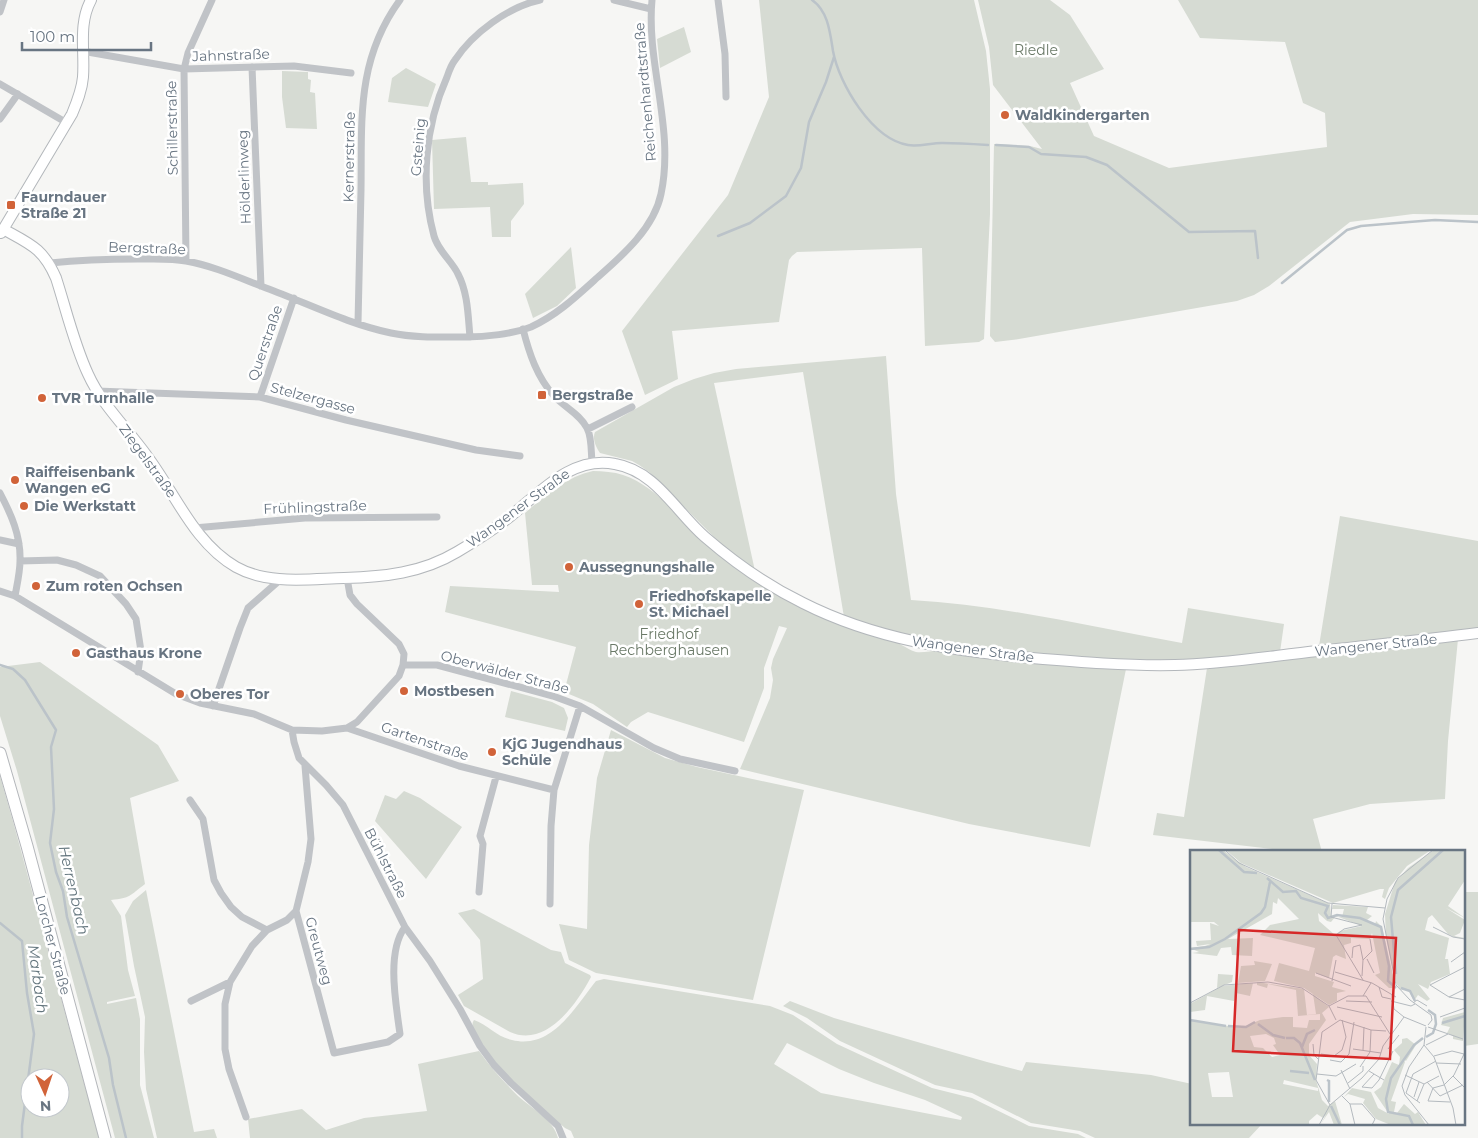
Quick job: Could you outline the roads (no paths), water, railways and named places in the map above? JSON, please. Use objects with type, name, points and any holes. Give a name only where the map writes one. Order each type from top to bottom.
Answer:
[{"type":"main road","name":"Lorcher Straße","points":[[0,753],[105,1138]]},
{"type":"street","points":[[0,12],[4,0]]},
{"type":"street","points":[[2,232],[67,123],[80,96],[83,76],[84,18],[91,0]]},
{"type":"street","name":"Schillerstraße","points":[[186,261],[184,69],[188,53],[212,0]]},
{"type":"street","name":"Kernerstraße","points":[[358,324],[362,113],[366,76],[372,52],[384,24],[400,0]]},
{"type":"street","name":"Gsteinig","points":[[470,337],[467,301],[460,276],[435,239],[429,215],[427,158],[434,108],[454,60],[477,35],[512,10],[540,0]]},
{"type":"street","points":[[614,0],[651,9]]},
{"type":"street","name":"Reichenhardtstraße","points":[[523,329],[544,320],[566,306],[609,268],[634,242],[652,216],[661,196],[664,148],[652,33],[652,0]]},
{"type":"street","points":[[718,0],[725,54],[726,97]]},
{"type":"street","name":"Jahnstraße","points":[[82,51],[184,69],[294,66],[351,73]]},
{"type":"street","name":"Hölderlinweg","points":[[252,67],[261,286]]},
{"type":"street","points":[[0,84],[67,123]]},
{"type":"street","points":[[0,120],[18,94]]},
{"type":"street","name":"Ziegelstraße","points":[[2,232],[40,251],[50,263],[86,370],[96,391],[146,454],[166,482],[194,528],[219,555],[236,567],[253,575],[281,579],[347,578]]},
{"type":"street","name":"Bergstraße","points":[[50,263],[85,259],[186,261],[221,271],[358,324],[392,333],[423,337],[470,337],[523,329]]},
{"type":"street","name":"Querstraße","points":[[260,397],[294,298]]},
{"type":"street","points":[[523,329],[529,352],[541,378],[554,397],[572,411],[588,429],[592,463]]},
{"type":"street","name":"Stelzergasse","points":[[96,391],[260,397],[346,420],[476,450],[520,456]]},
{"type":"street","points":[[588,429],[632,407]]},
{"type":"street","name":"Wangener Straße","points":[[347,578],[401,574],[438,562],[501,523],[564,473],[592,463],[618,464],[642,474],[659,489],[701,534],[753,574],[780,591],[807,605],[858,626],[900,638],[943,647],[988,654],[1067,661],[1178,665],[1478,633]]},
{"type":"street","points":[[0,493],[13,519],[19,544],[20,561],[15,596]]},
{"type":"street","name":"Frühlingstraße","points":[[194,528],[305,518],[437,517]]},
{"type":"street","points":[[0,540],[19,544]]},
{"type":"street","points":[[20,561],[57,560],[76,565],[100,576],[126,604],[136,619],[141,651],[138,672]]},
{"type":"street","points":[[0,591],[15,596],[176,694],[200,704],[254,714],[292,730],[322,731],[347,728],[357,722],[399,676],[403,665],[404,654],[398,644],[350,595],[347,578]]},
{"type":"street","points":[[213,706],[248,608],[281,579]]},
{"type":"street","name":"Oberwälder Straße","points":[[403,665],[437,665],[553,696],[580,706],[654,748],[680,759],[735,771]]},
{"type":"street","points":[[550,904],[551,826],[554,790],[580,706]]},
{"type":"street","name":"Gartenstraße","points":[[347,728],[459,766],[496,777],[554,790]]},
{"type":"street","name":"Bühlstraße","points":[[292,730],[299,758],[305,766],[326,784],[344,805],[405,927],[430,961],[460,1009],[480,1046],[510,1084],[558,1126],[563,1138]]},
{"type":"street","name":"Greutweg","points":[[305,766],[311,839],[308,862],[296,911],[334,1053],[388,1042],[400,1034],[394,989],[394,968],[399,936],[405,927]]},
{"type":"street","points":[[479,892],[483,844],[480,836],[496,777]]},
{"type":"street","points":[[190,800],[203,819],[214,880],[221,893],[231,907],[242,917],[267,930]]},
{"type":"street","points":[[246,1117],[229,1069],[225,1049],[225,1004],[230,982],[252,946],[267,930],[287,920],[296,911]]},
{"type":"street","points":[[191,1001],[230,982]]},
{"type":"waterway","points":[[812,0],[825,16],[836,64],[842,79],[859,108],[882,132],[895,141],[908,145],[942,143],[988,145]]},
{"type":"waterway","points":[[718,236],[750,223],[786,196],[801,168],[809,122],[826,82],[834,57]]},
{"type":"waterway","points":[[996,145],[1029,147],[1041,154],[1086,157],[1107,165],[1189,232],[1255,231],[1258,258]]},
{"type":"waterway","points":[[1282,283],[1347,230],[1361,226],[1435,220],[1478,222]]},
{"type":"waterway","name":"Herrenbach","points":[[0,665],[13,669],[25,680],[56,730],[51,747],[54,809],[50,843],[56,872],[63,891],[67,917],[109,1058],[113,1085],[126,1138]]},
{"type":"waterway","name":"Marbach","points":[[0,923],[22,941],[27,993],[34,1034],[22,1138]]},
{"type":"place","name":"Waldkindergarten","points":[[1005,115]]},
{"type":"place","name":"Faurndauer Straße 21","points":[[11,205]]},
{"type":"place","name":"Bergstraße","points":[[542,395]]},
{"type":"place","name":"TVR Turnhalle","points":[[42,398]]},
{"type":"place","name":"Raiffeisenbank Wangen eG","points":[[15,480]]},
{"type":"place","name":"Die Werkstatt","points":[[24,506]]},
{"type":"place","name":"Aussegnungshalle","points":[[569,567]]},
{"type":"place","name":"Zum roten Ochsen","points":[[36,586]]},
{"type":"place","name":"Friedhofskapelle St. Michael","points":[[639,604]]},
{"type":"place","name":"Gasthaus Krone","points":[[76,653]]},
{"type":"place","name":"Mostbesen","points":[[404,691]]},
{"type":"place","name":"Oberes Tor","points":[[180,694]]},
{"type":"place","name":"KjG Jugendhaus Schüle","points":[[492,752]]},
{"type":"park label","name":"Riedle","points":[[1036,50]]},
{"type":"park label","name":"Friedhof Rechberghausen","points":[[669,642]]}]
